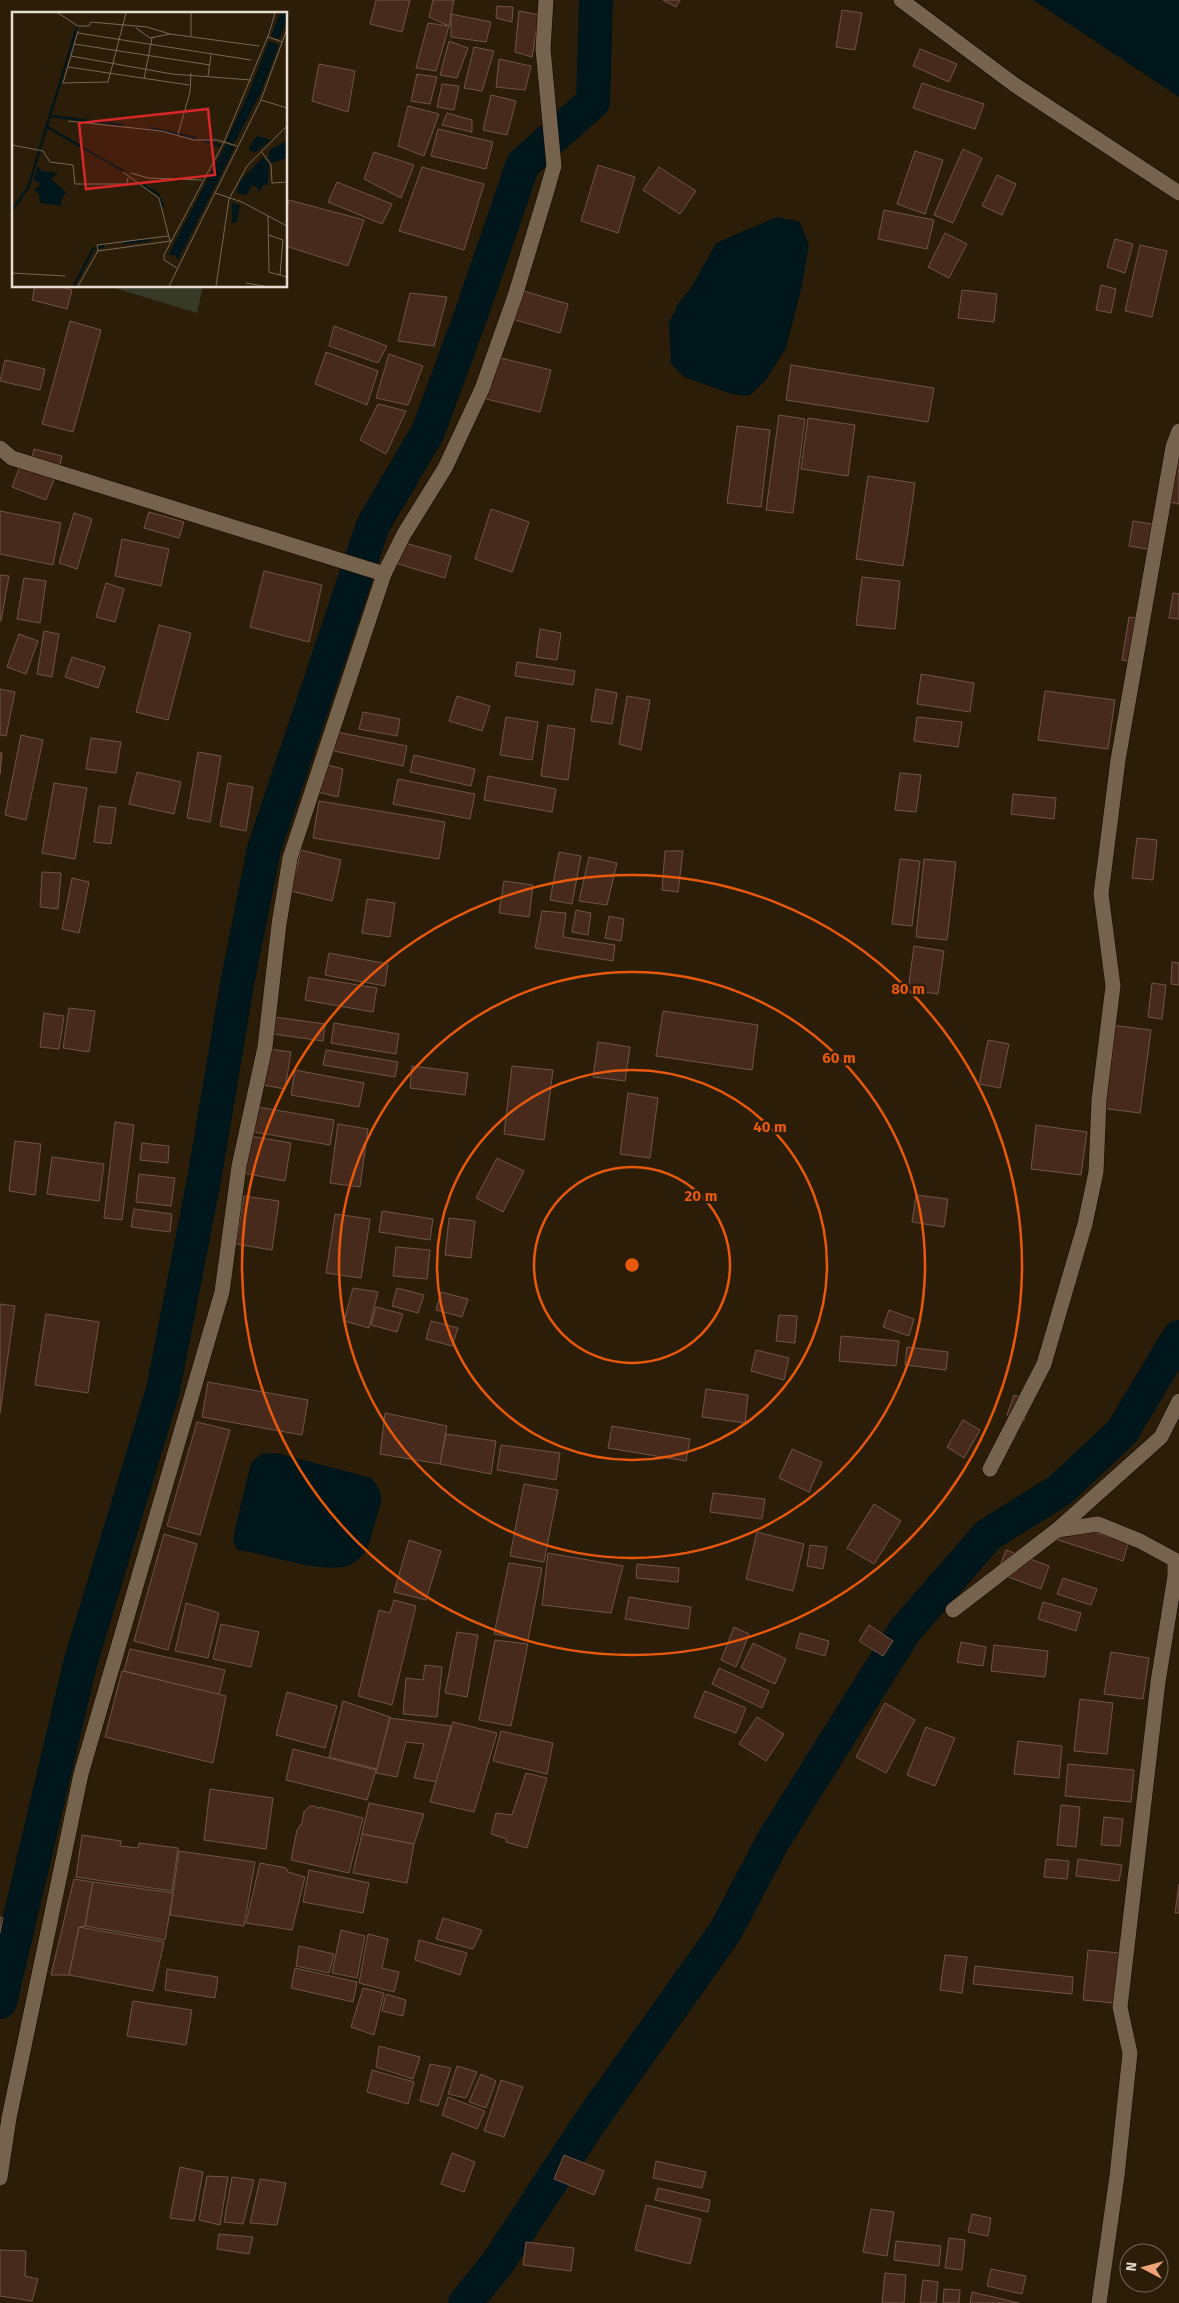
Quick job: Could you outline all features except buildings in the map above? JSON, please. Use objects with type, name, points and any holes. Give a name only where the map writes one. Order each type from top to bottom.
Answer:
[{"type":"street","points":[[0,2178],[9,2118],[81,1774],[222,1292],[239,1166],[265,1047],[279,924],[290,858],[384,574],[404,534],[446,468],[482,389],[515,296],[554,166],[543,49],[546,0]]},
{"type":"street","points":[[901,0],[1015,86],[1179,193]]},
{"type":"street","points":[[990,1469],[1044,1364],[1085,1224],[1096,1172],[1099,1100],[1113,986],[1101,894],[1118,760],[1173,447],[1179,431]]},
{"type":"street","points":[[0,448],[12,458],[384,574]]},
{"type":"street","points":[[953,1610],[1057,1530],[1160,1437],[1179,1401]]},
{"type":"street","points":[[1057,1530],[1098,1524],[1140,1541],[1177,1560],[1158,1682],[1120,2007],[1130,2053],[1099,2303]]},
{"type":"green space","points":[[115,288],[203,288],[197,313]]},
{"type":"shaded area","points":[[1033,0],[1179,0],[1179,97]]},
{"type":"shaded area","points":[[777,217],[800,222],[809,245],[801,290],[786,348],[766,380],[749,396],[732,394],[684,377],[671,364],[669,323],[678,304],[692,286],[716,243]]},
{"type":"shaded area","points":[[277,1453],[371,1478],[376,1484],[381,1499],[370,1542],[367,1549],[354,1563],[339,1567],[311,1566],[238,1550],[233,1540],[251,1463],[261,1454]]},
{"type":"waterway","points":[[0,2002],[80,1664],[163,1390],[204,1180],[238,979],[264,849],[373,525],[428,432],[523,164],[593,102],[596,0]]},
{"type":"waterway","points":[[465,2303],[497,2264],[590,2122],[725,1932],[773,1841],[906,1629],[988,1535],[1060,1490],[1122,1432],[1179,1337]]}]
